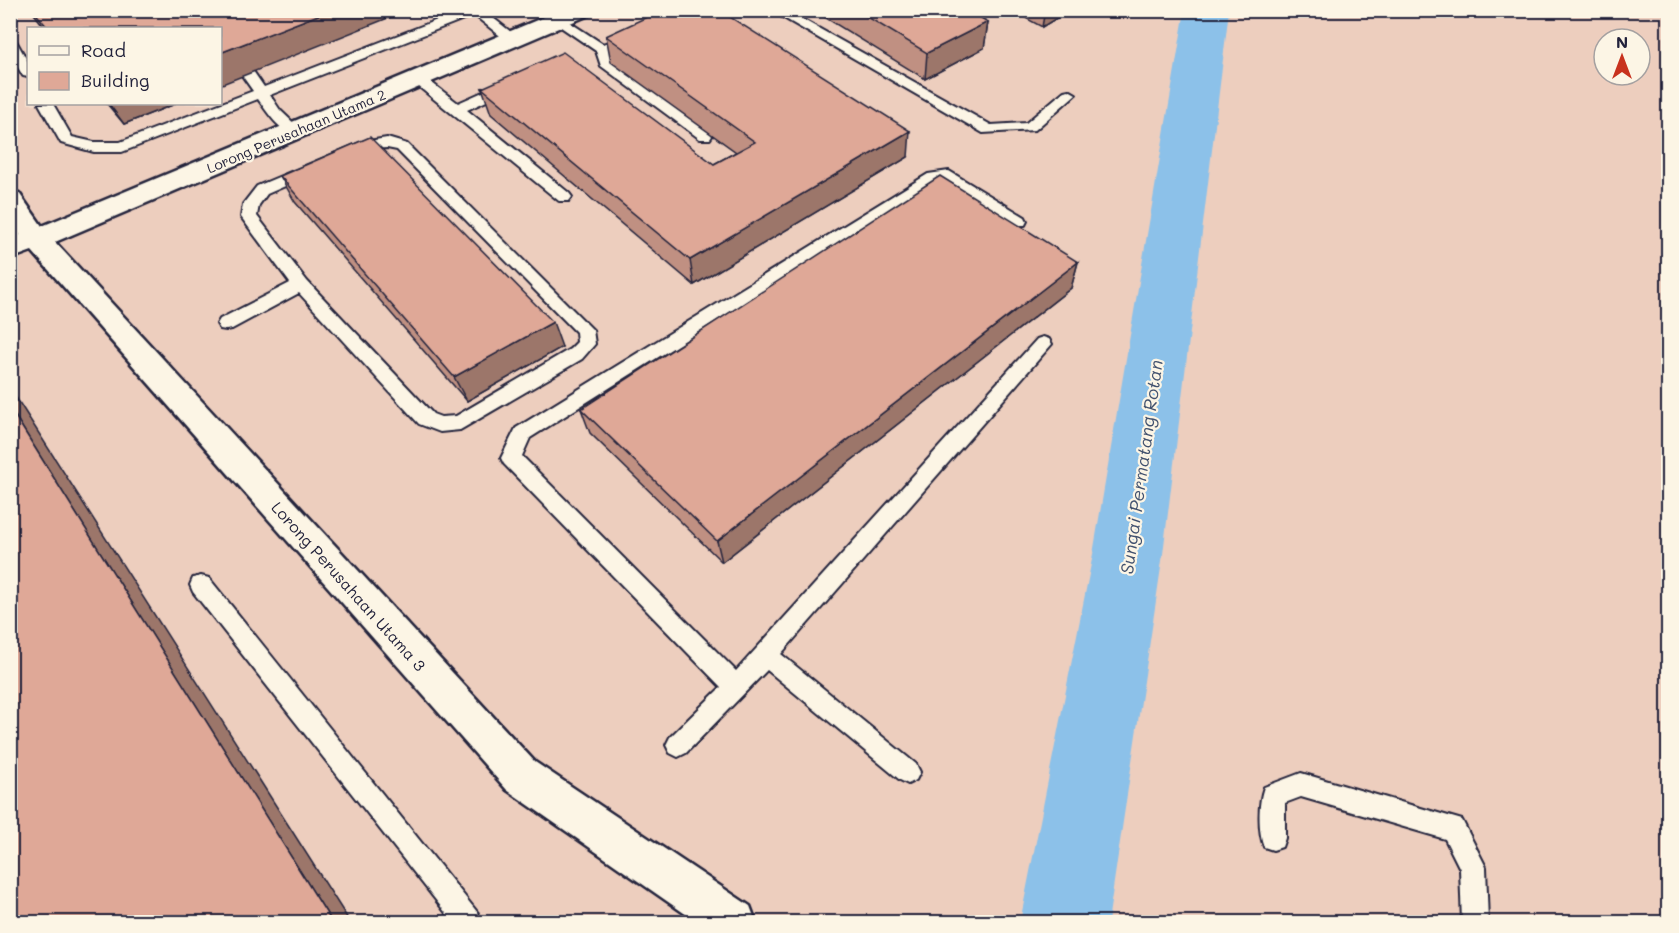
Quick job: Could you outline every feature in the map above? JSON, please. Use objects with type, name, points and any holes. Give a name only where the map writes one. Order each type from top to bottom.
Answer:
[{"type":"street","name":"Lorong Perusahaan Utama 2","points":[[24,244],[571,15]]},
{"type":"street","name":"Lorong Perusahaan Utama 3","points":[[10,200],[24,244],[521,777],[734,922]]},
{"type":"lane","points":[[776,10],[988,130],[1030,127],[1068,94]]},
{"type":"lane","points":[[47,105],[66,140],[94,147],[122,147],[476,11],[514,40]]},
{"type":"lane","points":[[571,15],[602,49],[606,63],[705,136]]},
{"type":"lane","points":[[602,49],[648,29]]},
{"type":"lane","points":[[10,42],[27,72]]},
{"type":"lane","points":[[248,74],[275,112],[295,131]]},
{"type":"lane","points":[[418,79],[564,197]]},
{"type":"lane","points":[[457,109],[517,82]]},
{"type":"lane","points":[[387,143],[402,147],[584,330],[586,344],[576,354],[460,423],[441,425],[426,418],[301,285],[249,217],[251,204],[262,190],[367,145],[387,143]]},
{"type":"lane","points":[[736,688],[511,458],[523,433],[933,177],[949,176],[1019,220]]},
{"type":"lane","points":[[226,324],[301,285]]},
{"type":"lane","points":[[678,745],[736,688],[1043,344]]},
{"type":"lane","points":[[201,585],[469,922]]},
{"type":"lane","points":[[766,655],[908,772]]},
{"type":"lane","points":[[1273,838],[1273,796],[1301,785],[1453,829],[1473,867],[1475,922]]},
{"type":"shaded area","points":[[11,11],[1668,11],[1668,922],[11,922]]},
{"type":"building","points":[[33,10],[331,10],[222,52],[222,27],[47,27]]},
{"type":"building","points":[[662,10],[719,10],[910,131],[690,260],[482,88],[563,52],[714,164],[755,142],[606,36]]},
{"type":"building","points":[[856,10],[967,10],[988,22],[927,53]]},
{"type":"building","points":[[370,137],[553,322],[454,377],[280,176]]},
{"type":"building","points":[[940,176],[1078,262],[717,541],[581,409]]},
{"type":"building","points":[[10,408],[332,922],[10,922]]},
{"type":"waterway","name":"Sungai Permatang Rotan","points":[[1064,922],[1128,554],[1207,10]]}]
